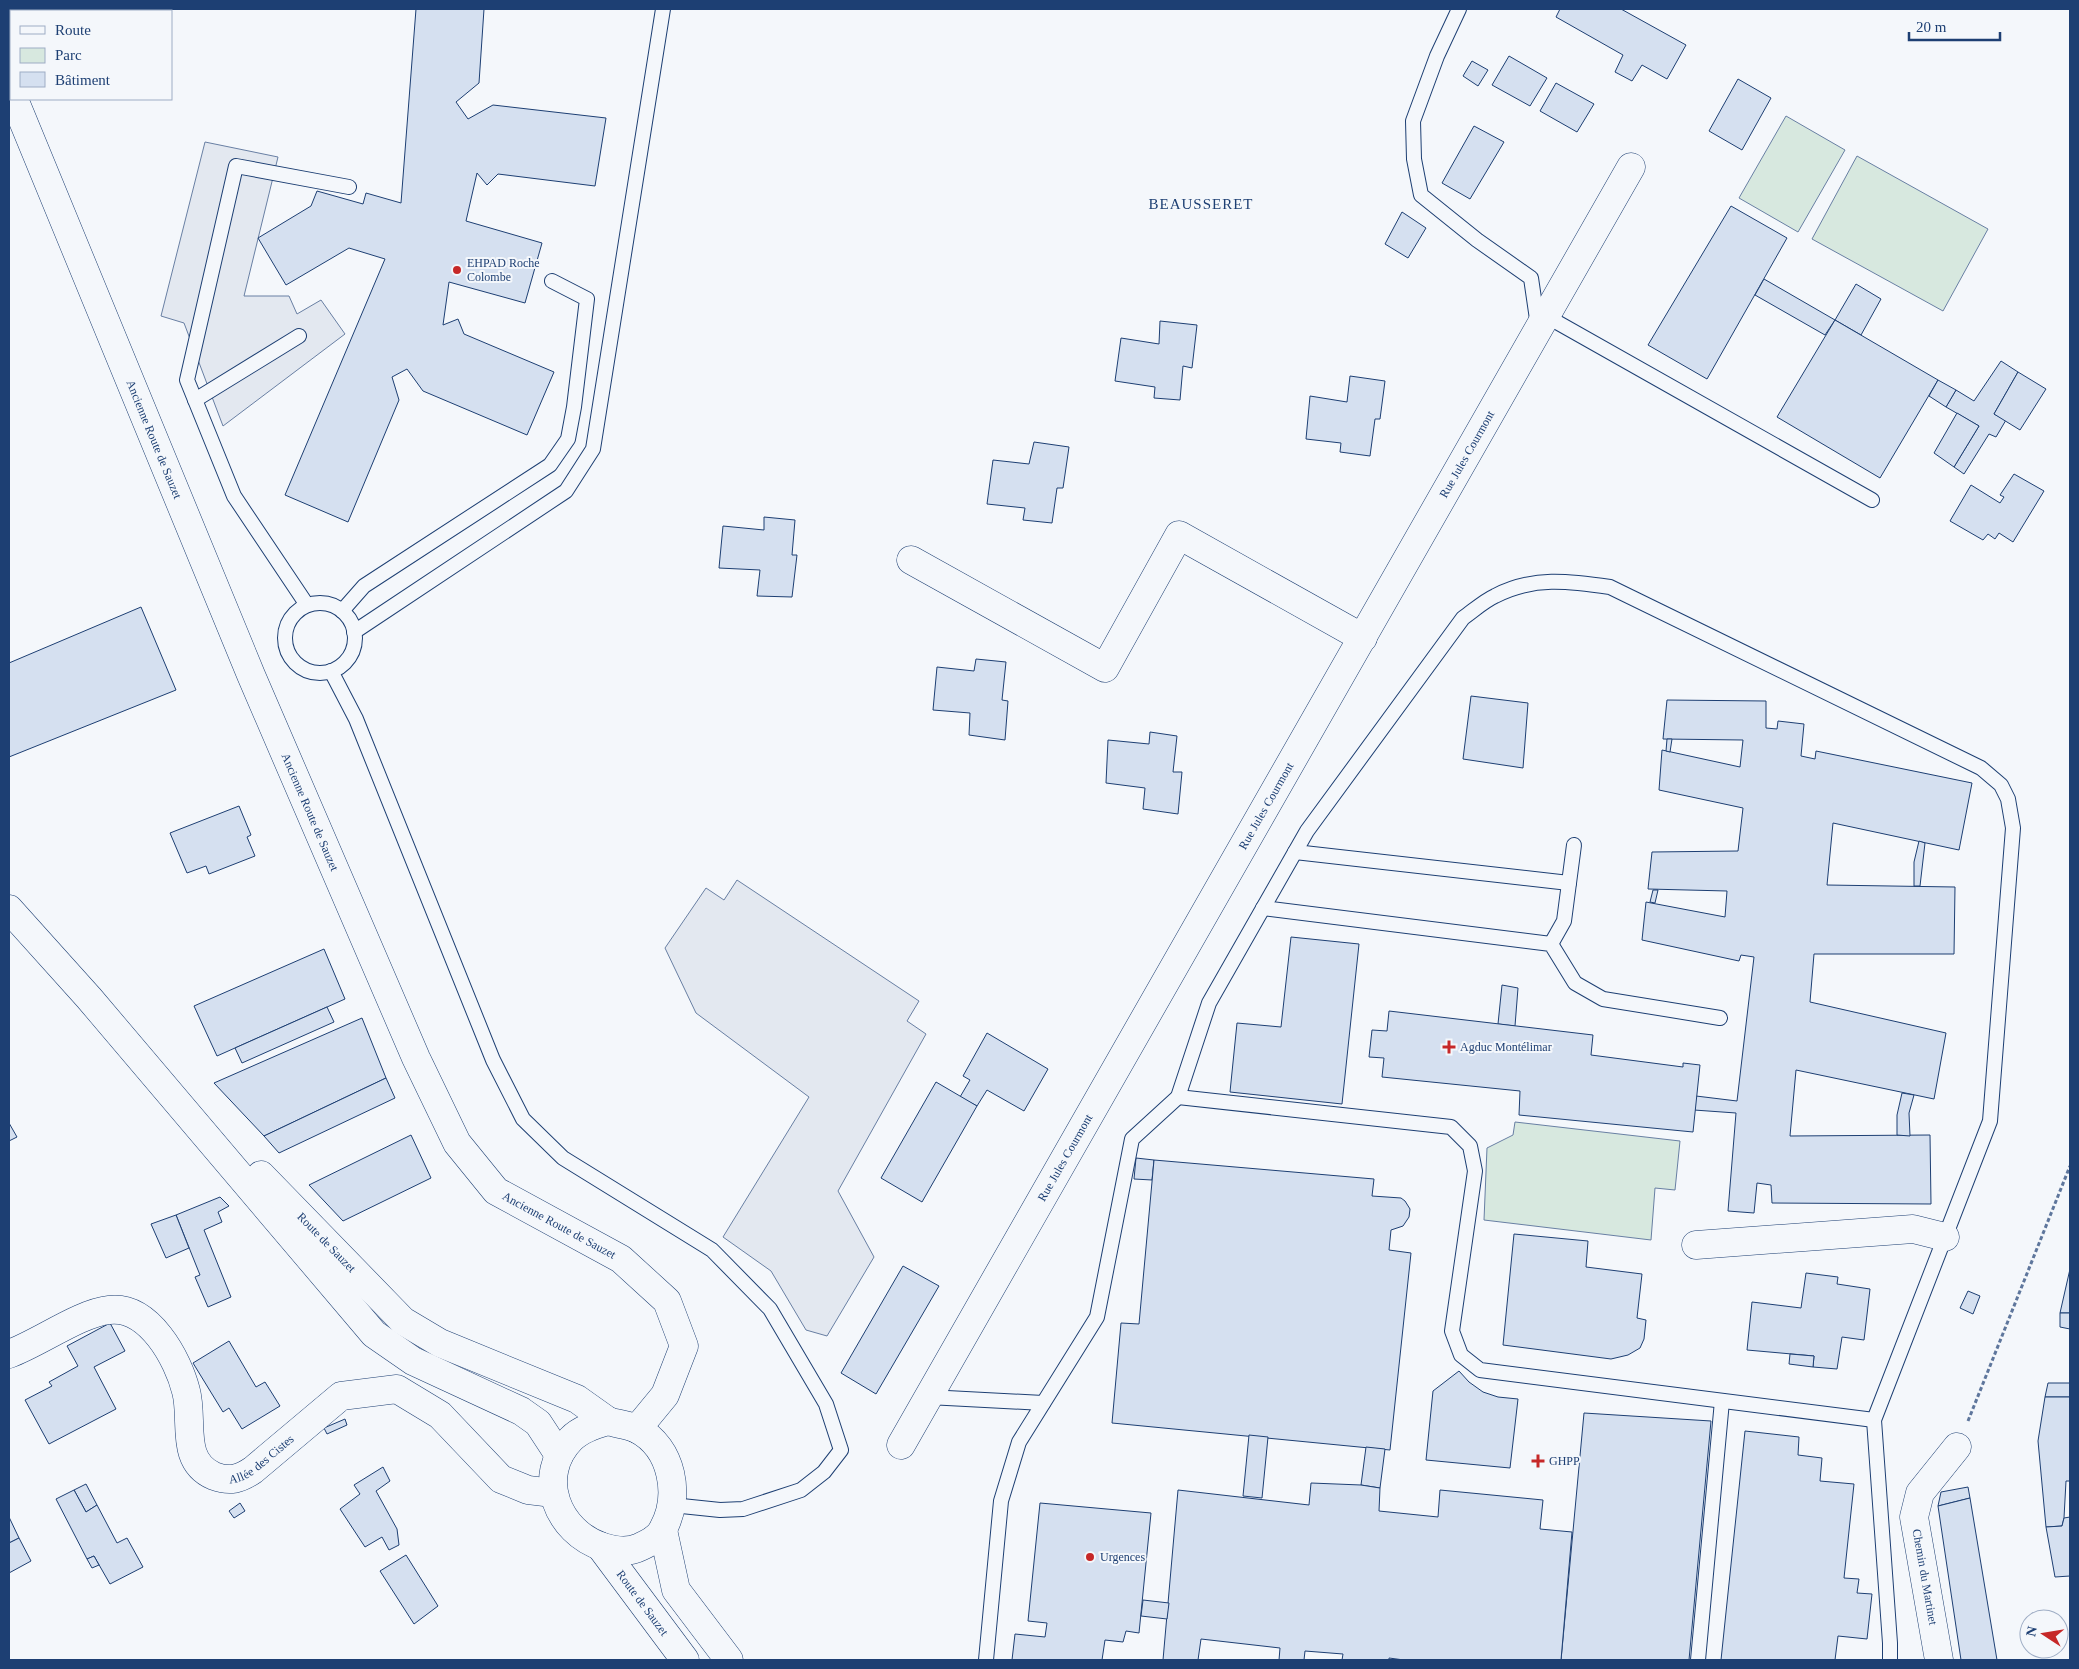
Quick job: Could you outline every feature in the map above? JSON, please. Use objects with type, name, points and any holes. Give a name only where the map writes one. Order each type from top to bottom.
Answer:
[{"type":"street","name":"Ancienne Route de Sauzet","points":[[14,100],[251,675],[416,1058],[457,1143],[496,1191],[621,1259],[667,1301],[684,1346],[665,1395],[637,1429]]},
{"type":"street","name":"Rue Jules Courmont","points":[[901,1444],[1631,167]]},
{"type":"street","points":[[911,560],[1105,668],[1179,534],[1362,638]]},
{"type":"street","name":"Route de Sauzet","points":[[9,909],[89,998],[374,1334],[413,1361],[521,1411],[538,1423],[559,1455]]},
{"type":"street","name":"Route de Sauzet","points":[[89,998],[403,1321],[440,1343],[577,1399],[608,1421]]},
{"type":"street","points":[[1696,1245],[1912,1230],[1945,1237]]},
{"type":"street","name":"Allée des Cistes","points":[[9,1354],[90,1315],[110,1310],[130,1311],[148,1323],[172,1356],[187,1392],[188,1432],[195,1459],[205,1472],[221,1478],[238,1479],[253,1470],[341,1396],[397,1389],[440,1415],[501,1479],[528,1490],[553,1493]]},
{"type":"street","points":[[608,1421],[637,1429],[654,1443],[666,1462],[673,1483],[672,1505],[663,1530],[650,1543],[634,1550],[617,1551],[583,1538],[569,1525],[559,1510],[553,1493],[553,1473],[559,1455],[572,1438],[588,1427],[608,1421]]},
{"type":"street","name":"Chemin du Martinet","points":[[1939,1660],[1914,1517],[1920,1492],[1957,1447]]},
{"type":"street","points":[[663,1530],[676,1590],[728,1660]]},
{"type":"street","name":"Route de Sauzet","points":[[600,1546],[685,1660]]},
{"type":"lane","points":[[354,632],[566,491],[593,449],[663,9]]},
{"type":"lane","points":[[1459,9],[1437,56],[1413,121],[1414,160],[1421,195],[1478,240],[1531,278],[1542,322],[1872,500]]},
{"type":"lane","points":[[307,605],[234,496],[187,380],[236,166],[349,187]]},
{"type":"lane","points":[[342,611],[364,586],[550,465],[568,439],[574,407],[587,299],[552,281]]},
{"type":"lane","points":[[195,400],[298,336]]},
{"type":"lane","points":[[986,1660],[1001,1501],[1019,1442],[1097,1317],[1132,1139],[1178,1097],[1209,1003],[1307,830],[1463,618],[1493,596],[1521,584],[1565,580],[1610,587],[1981,768],[2001,785],[2008,799],[2013,828],[1990,1121],[1874,1420],[1890,1660]]},
{"type":"lane","points":[[326,604],[342,611],[350,620],[354,632],[354,644],[350,655],[332,671],[320,673],[308,671],[297,665],[289,656],[285,632],[297,612],[307,605],[326,604]]},
{"type":"lane","points":[[332,671],[356,719],[493,1060],[523,1118],[563,1158],[712,1250],[770,1309],[826,1404],[840,1450],[824,1472],[801,1490],[743,1509],[720,1510],[672,1505]]},
{"type":"lane","points":[[1551,944],[1564,921],[1574,845]]},
{"type":"lane","points":[[1295,852],[1569,883]]},
{"type":"lane","points":[[1263,908],[1551,944]]},
{"type":"lane","points":[[1551,944],[1575,983],[1604,999],[1720,1018]]},
{"type":"lane","points":[[1178,1097],[1451,1127],[1470,1146],[1475,1171],[1452,1331],[1462,1354],[1480,1370],[1874,1420]]},
{"type":"lane","points":[[928,1397],[1043,1403]]},
{"type":"lane","points":[[1698,1660],[1722,1401]]},
{"type":"path","points":[[1957,1447],[2070,1166]]},
{"type":"green space","points":[[1786,116],[1845,150],[1798,232],[1739,198]]},
{"type":"green space","points":[[1857,156],[1988,229],[1943,311],[1812,239]]},
{"type":"green space","points":[[1515,1122],[1680,1141],[1675,1190],[1655,1188],[1651,1240],[1484,1220],[1487,1148],[1513,1135]]},
{"type":"shaded area","points":[[205,142],[278,157],[244,296],[289,296],[297,314],[321,300],[345,334],[223,426],[184,323],[161,316]]},
{"type":"shaded area","points":[[737,880],[919,1001],[907,1021],[926,1034],[838,1191],[874,1257],[827,1336],[806,1330],[771,1271],[723,1237],[809,1097],[696,1013],[665,948],[706,888],[724,900]]},
{"type":"building","name":"EHPAD Roche Colombe","points":[[416,9],[484,9],[479,83],[456,102],[468,119],[493,105],[606,118],[595,186],[498,174],[487,185],[477,173],[466,221],[542,243],[525,303],[449,282],[443,325],[458,319],[464,334],[554,372],[527,435],[423,391],[407,369],[392,377],[399,400],[348,522],[285,495],[385,259],[349,248],[286,285],[258,238],[311,206],[317,191],[363,204],[366,193],[401,203]]},
{"type":"building","points":[[1560,9],[1621,9],[1686,45],[1667,79],[1642,65],[1632,81],[1615,72],[1623,55],[1556,17]]},
{"type":"building","points":[[1509,56],[1547,78],[1530,106],[1492,85]]},
{"type":"building","points":[[1472,61],[1488,70],[1478,86],[1463,76]]},
{"type":"building","points":[[1738,79],[1771,98],[1742,150],[1709,131]]},
{"type":"building","points":[[1556,83],[1594,104],[1577,132],[1540,111]]},
{"type":"building","points":[[1474,126],[1504,142],[1470,199],[1442,183]]},
{"type":"building","points":[[1731,206],[1787,238],[1707,379],[1648,345]]},
{"type":"building","points":[[1402,212],[1426,228],[1408,258],[1385,244]]},
{"type":"building","points":[[1764,279],[1835,320],[1825,335],[1755,295]]},
{"type":"building","points":[[1856,284],[1881,299],[1861,335],[1835,320]]},
{"type":"building","points":[[1835,320],[1938,380],[1880,478],[1777,417]]},
{"type":"building","points":[[1160,321],[1197,325],[1192,368],[1183,366],[1180,400],[1154,398],[1155,387],[1115,381],[1121,338],[1159,344]]},
{"type":"building","points":[[2001,361],[2018,372],[1994,414],[2006,420],[1996,437],[1989,434],[1964,474],[1954,467],[1979,426],[1946,407],[1956,390],[1974,401]]},
{"type":"building","points":[[2018,372],[2046,389],[2020,430],[1994,414]]},
{"type":"building","points":[[1350,376],[1385,381],[1380,419],[1375,419],[1370,456],[1340,452],[1341,443],[1306,439],[1310,396],[1347,402]]},
{"type":"building","points":[[1938,380],[1956,390],[1946,407],[1929,396]]},
{"type":"building","points":[[1957,413],[1979,426],[1954,467],[1934,453]]},
{"type":"building","points":[[1034,442],[1069,447],[1063,488],[1057,488],[1052,523],[1023,520],[1025,508],[987,504],[993,460],[1029,464]]},
{"type":"building","points":[[2014,474],[2044,491],[2013,542],[1999,533],[1995,539],[1988,534],[1983,540],[1950,521],[1971,485],[2000,503],[2004,497],[2000,495]]},
{"type":"building","points":[[764,517],[795,520],[792,555],[797,555],[792,597],[757,596],[760,570],[719,568],[723,526],[764,530]]},
{"type":"building","points":[[141,607],[176,690],[9,757],[9,663]]},
{"type":"building","points":[[976,659],[1006,662],[1002,700],[1008,701],[1005,740],[969,735],[970,713],[933,710],[937,667],[974,671]]},
{"type":"building","points":[[1471,696],[1528,703],[1523,768],[1463,759]]},
{"type":"building","points":[[1667,700],[1766,701],[1766,728],[1777,729],[1778,721],[1804,724],[1801,756],[1815,759],[1816,751],[1972,783],[1959,850],[1833,823],[1827,885],[1955,887],[1954,954],[1814,954],[1810,1002],[1946,1033],[1934,1099],[1796,1070],[1790,1136],[1930,1135],[1931,1204],[1772,1203],[1771,1185],[1757,1183],[1754,1213],[1728,1211],[1736,1113],[1694,1110],[1696,1096],[1737,1101],[1754,957],[1741,955],[1739,961],[1642,940],[1646,902],[1725,917],[1727,891],[1648,889],[1652,852],[1738,851],[1743,808],[1659,790],[1662,750],[1740,767],[1743,740],[1663,739]]},
{"type":"building","points":[[1150,732],[1177,736],[1173,772],[1182,772],[1178,814],[1143,809],[1145,788],[1106,783],[1108,740],[1149,744]]},
{"type":"building","points":[[1667,739],[1672,739],[1670,752],[1666,751]]},
{"type":"building","points":[[239,806],[251,835],[247,837],[255,856],[209,874],[206,866],[187,873],[170,833]]},
{"type":"building","points":[[1919,841],[1925,843],[1920,886],[1914,886],[1914,862]]},
{"type":"building","points":[[1653,890],[1658,890],[1655,903],[1650,902]]},
{"type":"building","points":[[1291,937],[1359,944],[1342,1104],[1230,1092],[1237,1023],[1281,1027]]},
{"type":"building","points":[[324,949],[345,999],[217,1056],[194,1006]]},
{"type":"building","points":[[1502,985],[1518,988],[1515,1026],[1498,1024]]},
{"type":"building","points":[[327,1007],[334,1022],[242,1063],[235,1048]]},
{"type":"building","points":[[1389,1011],[1593,1035],[1591,1055],[1683,1067],[1683,1063],[1700,1065],[1693,1132],[1519,1115],[1520,1091],[1382,1077],[1384,1058],[1369,1057],[1372,1030],[1387,1031]]},
{"type":"building","points":[[362,1018],[386,1078],[264,1136],[214,1083]]},
{"type":"building","points":[[987,1033],[1048,1069],[1024,1111],[987,1090],[977,1106],[960,1097],[970,1080],[963,1076]]},
{"type":"building","points":[[386,1078],[395,1098],[279,1153],[264,1136]]},
{"type":"building","points":[[936,1082],[977,1106],[922,1202],[881,1178]]},
{"type":"building","points":[[1902,1093],[1914,1095],[1909,1113],[1910,1136],[1897,1135],[1897,1115]]},
{"type":"building","points":[[9,1123],[17,1137],[9,1141]]},
{"type":"building","points":[[411,1135],[431,1178],[343,1221],[309,1185]]},
{"type":"building","points":[[1136,1158],[1154,1160],[1152,1180],[1134,1179]]},
{"type":"building","points":[[1154,1160],[1374,1179],[1372,1196],[1401,1198],[1405,1201],[1410,1209],[1409,1217],[1403,1226],[1391,1230],[1389,1250],[1411,1253],[1390,1450],[1112,1423],[1121,1323],[1139,1324]]},
{"type":"building","points":[[220,1197],[229,1206],[218,1212],[222,1222],[204,1230],[231,1297],[208,1307],[195,1277],[200,1275],[176,1215]]},
{"type":"building","points":[[176,1215],[189,1248],[166,1258],[151,1224]]},
{"type":"building","points":[[1514,1234],[1588,1241],[1586,1267],[1642,1274],[1637,1318],[1646,1320],[1644,1339],[1640,1348],[1628,1355],[1611,1359],[1503,1345]]},
{"type":"building","points":[[903,1266],[939,1286],[876,1394],[841,1373]]},
{"type":"building","points":[[2070,1269],[2070,1313],[2060,1313]]},
{"type":"building","points":[[1806,1273],[1838,1277],[1837,1284],[1870,1289],[1864,1340],[1842,1337],[1837,1369],[1813,1367],[1814,1356],[1747,1350],[1752,1302],[1801,1308]]},
{"type":"building","points":[[1968,1291],[1980,1296],[1973,1314],[1960,1308]]},
{"type":"building","points":[[2060,1313],[2070,1313],[2070,1329],[2060,1327]]},
{"type":"building","points":[[110,1323],[125,1351],[94,1367],[116,1409],[49,1444],[25,1400],[52,1386],[49,1382],[78,1366],[67,1346]]},
{"type":"building","points":[[229,1341],[256,1387],[265,1382],[280,1406],[242,1429],[229,1408],[223,1412],[193,1363]]},
{"type":"building","points":[[1790,1354],[1814,1356],[1813,1367],[1789,1364]]},
{"type":"building","points":[[1459,1371],[1469,1382],[1483,1392],[1498,1397],[1518,1399],[1510,1468],[1426,1460],[1433,1391]]},
{"type":"building","points":[[2048,1383],[2070,1383],[2070,1397],[2045,1397]]},
{"type":"building","points":[[2045,1397],[2070,1397],[2070,1481],[2066,1481],[2062,1526],[2046,1527],[2038,1441]]},
{"type":"building","points":[[1584,1413],[1711,1421],[1689,1660],[1561,1660]]},
{"type":"building","points":[[345,1419],[347,1425],[327,1434],[324,1428]]},
{"type":"building","points":[[1745,1431],[1799,1437],[1798,1455],[1822,1458],[1820,1481],[1854,1484],[1844,1578],[1859,1579],[1857,1593],[1872,1594],[1867,1639],[1838,1636],[1835,1660],[1721,1660]]},
{"type":"building","points":[[1249,1435],[1268,1437],[1262,1498],[1243,1496]]},
{"type":"building","points":[[1366,1447],[1385,1449],[1380,1488],[1361,1485]]},
{"type":"building","points":[[383,1467],[390,1481],[376,1491],[397,1529],[399,1545],[389,1550],[382,1537],[365,1547],[340,1509],[360,1494],[354,1485]]},
{"type":"building","points":[[1311,1483],[1361,1485],[1380,1488],[1379,1511],[1438,1517],[1440,1490],[1543,1500],[1540,1529],[1572,1532],[1561,1660],[1404,1660],[1389,1658],[1389,1660],[1342,1660],[1343,1654],[1305,1651],[1304,1660],[1279,1660],[1280,1648],[1201,1639],[1198,1660],[1163,1660],[1178,1490],[1309,1505]]},
{"type":"building","points":[[86,1484],[97,1505],[86,1512],[74,1490]]},
{"type":"building","points":[[1968,1487],[1970,1498],[1938,1506],[1941,1492]]},
{"type":"building","points":[[74,1490],[86,1512],[97,1505],[117,1543],[127,1538],[143,1567],[110,1584],[94,1556],[87,1559],[56,1499]]},
{"type":"building","points":[[1970,1498],[1997,1660],[1961,1660],[1938,1506]]},
{"type":"building","points":[[240,1503],[245,1511],[234,1518],[229,1511]]},
{"type":"building","name":"Urgences","points":[[1040,1503],[1151,1513],[1139,1633],[1126,1631],[1123,1642],[1105,1640],[1102,1660],[1012,1660],[1015,1634],[1045,1637],[1047,1623],[1028,1621]]},
{"type":"building","points":[[9,1517],[19,1538],[9,1543]]},
{"type":"building","points":[[2070,1517],[2070,1576],[2055,1577],[2046,1527],[2062,1526],[2064,1518]]},
{"type":"building","points":[[19,1538],[31,1561],[9,1573],[9,1543]]},
{"type":"building","points":[[406,1555],[438,1606],[414,1624],[380,1571]]},
{"type":"building","points":[[94,1556],[99,1565],[92,1568],[87,1559]]},
{"type":"building","points":[[1143,1600],[1169,1603],[1167,1619],[1141,1616]]},
{"type":"place","name":"EHPAD Roche Colombe","points":[[457,270]]},
{"type":"place","name":"Agduc Montélimar","points":[[1449,1047]]},
{"type":"place","name":"GHPP","points":[[1538,1461]]},
{"type":"place","name":"Urgences","points":[[1090,1557]]},
{"type":"district","name":"BEAUSSERET","points":[[1201,204]]}]
